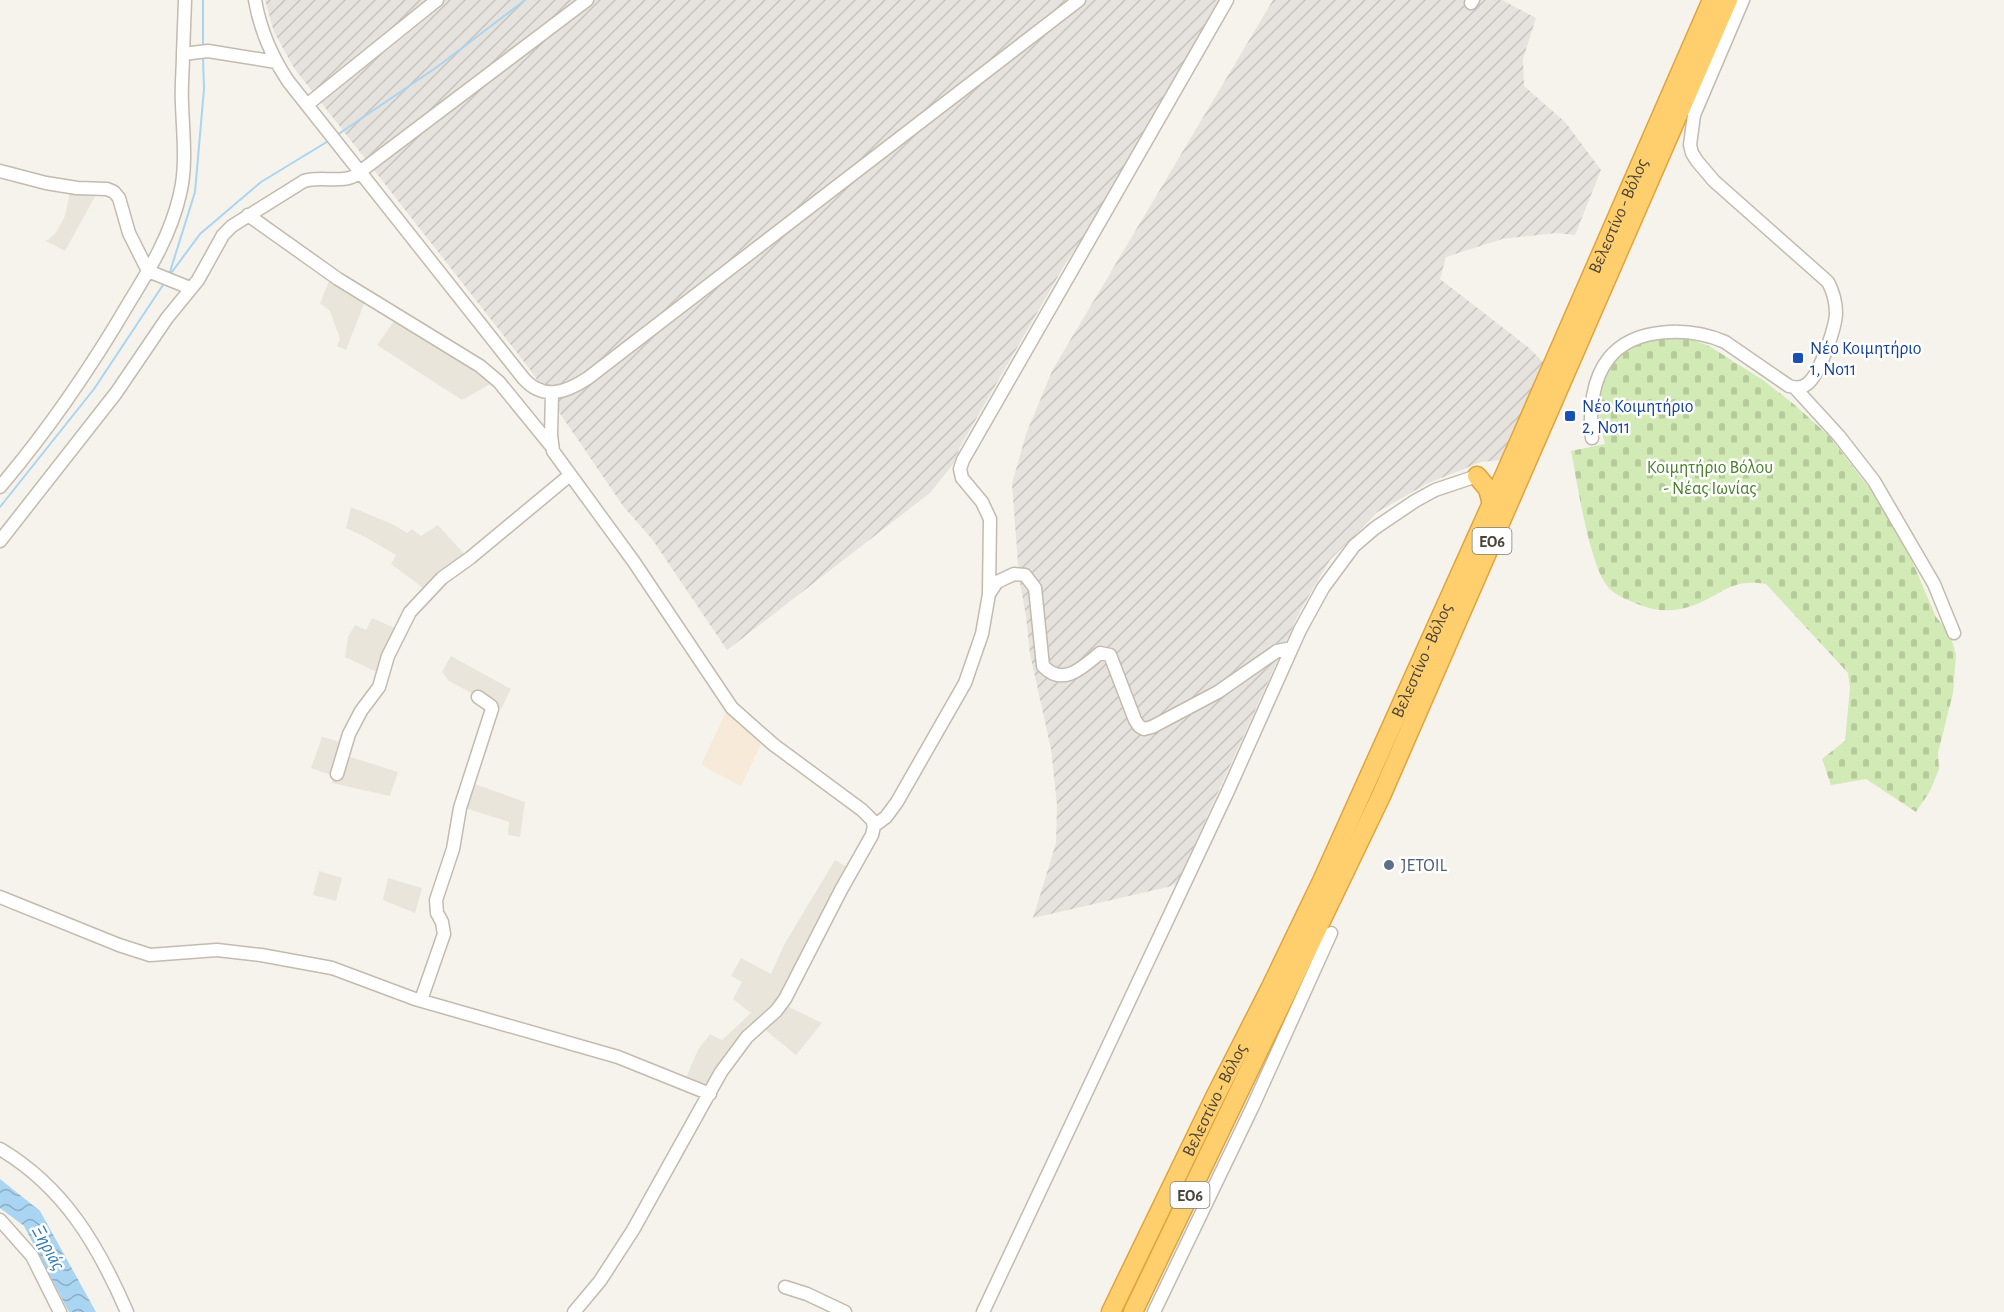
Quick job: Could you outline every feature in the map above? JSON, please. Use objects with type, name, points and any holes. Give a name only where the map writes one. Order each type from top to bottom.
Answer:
[{"type":"highway","name":"Βελεστίνο - Βόλος","points":[[1111,1312],[1322,881],[1492,504],[1712,0]]},
{"type":"highway","name":"Βελεστίνο - Βόλος","points":[[1133,1312],[1293,1000],[1728,0]]},
{"type":"highway","points":[[1477,476],[1506,472]]},
{"type":"highway","points":[[1477,476],[1488,489],[1492,504]]},
{"type":"highway","points":[[1099,1312],[1168,1174],[1215,1097]]},
{"type":"street","points":[[0,487],[42,434],[84,374],[114,329],[162,248],[180,193],[184,159],[182,102],[184,0]]},
{"type":"street","points":[[255,0],[262,27],[276,62],[288,81],[524,379],[536,389],[552,393],[569,390],[588,378],[1079,0]]},
{"type":"street","points":[[308,104],[437,0]]},
{"type":"street","points":[[0,541],[116,393],[190,288],[202,275],[227,230],[304,180],[351,179],[586,0]]},
{"type":"street","points":[[1743,0],[1694,115],[1690,145],[1697,161],[1714,181],[1818,272],[1833,291],[1836,316],[1830,340],[1811,380],[1806,385],[1795,388]]},
{"type":"street","points":[[574,1312],[600,1281],[621,1249],[721,1072],[740,1045],[776,1011],[785,999],[868,842],[874,826],[886,817],[897,802],[965,682],[982,634],[989,594],[990,519],[982,502],[962,478],[960,469],[963,460],[1222,2]]},
{"type":"street","points":[[183,54],[208,51],[276,62]]},
{"type":"street","points":[[0,171],[46,183],[77,188],[107,189],[114,192],[119,198],[129,233],[148,271]]},
{"type":"street","points":[[248,215],[346,284],[480,366],[499,382],[552,447],[634,562],[732,708],[768,740],[862,810],[870,817],[874,826]]},
{"type":"street","points":[[148,271],[190,288]]},
{"type":"street","points":[[1592,438],[1591,409],[1603,367],[1611,356],[1626,344],[1652,335],[1688,333],[1715,338],[1795,388],[1839,436],[1875,481],[1934,584],[1954,633]]},
{"type":"street","points":[[552,393],[552,447]]},
{"type":"street","points":[[337,774],[349,734],[361,711],[379,687],[388,656],[410,612],[442,578],[470,558],[570,475]]},
{"type":"street","points":[[983,1312],[1228,791],[1292,648],[1323,588],[1354,546],[1375,528],[1435,490],[1477,476]]},
{"type":"street","points":[[989,594],[997,582],[1014,574],[1025,575],[1035,588],[1043,666],[1050,673],[1065,676],[1100,653],[1110,655],[1135,720],[1144,729],[1218,692],[1277,651],[1292,648]]},
{"type":"street","points":[[421,1000],[444,934],[442,922],[437,913],[436,900],[453,849],[460,808],[492,709],[491,705],[478,696]]},
{"type":"street","points":[[0,897],[150,955],[210,950],[270,957],[332,968],[399,994],[618,1057],[710,1094]]},
{"type":"street","points":[[1154,1312],[1293,1000],[1331,933]]},
{"type":"street","points":[[0,1149],[39,1175],[69,1208],[104,1263],[127,1312]]},
{"type":"street","points":[[0,1220],[32,1256],[60,1312]]},
{"type":"street","points":[[785,1287],[807,1294],[844,1312]]},
{"type":"shaded area","points":[[265,0],[1223,0],[1098,215],[1064,266],[960,447],[954,463],[930,493],[727,650],[652,539],[623,506],[529,368],[294,68],[274,32]]},
{"type":"shaded area","points":[[1273,0],[1502,0],[1536,18],[1523,59],[1524,86],[1566,123],[1601,170],[1575,235],[1556,233],[1502,239],[1446,257],[1440,279],[1528,347],[1545,364],[1502,460],[1481,462],[1426,484],[1376,513],[1330,560],[1300,611],[1177,883],[1033,918],[1056,843],[1057,804],[1051,749],[1030,654],[1019,577],[1012,484],[1026,434],[1053,369]]},
{"type":"shaded area","points":[[70,192],[97,193],[65,251],[46,241],[55,234],[65,216]]},
{"type":"shaded area","points":[[330,279],[365,301],[346,350],[337,346],[340,339],[330,311],[320,303]]},
{"type":"shaded area","points":[[395,320],[494,382],[462,400],[377,345]]},
{"type":"shaded area","points":[[351,507],[392,524],[407,533],[412,529],[421,536],[438,525],[466,556],[426,590],[391,564],[396,555],[346,528]]},
{"type":"shaded area","points":[[372,618],[397,629],[381,674],[345,657],[348,637],[355,625],[366,630]]},
{"type":"shaded area","points":[[451,656],[511,689],[501,709],[477,693],[475,695],[449,681],[442,672]]},
{"type":"shaded area","points":[[726,712],[762,742],[741,786],[701,765]]},
{"type":"shaded area","points":[[322,737],[344,743],[341,754],[398,772],[390,796],[332,783],[334,776],[311,768]]},
{"type":"shaded area","points":[[472,783],[525,802],[520,837],[508,835],[509,822],[465,808]]},
{"type":"shaded area","points":[[835,860],[849,868],[781,998],[707,1089],[685,1080],[698,1050],[710,1034],[722,1040],[751,1013],[733,999],[742,982],[731,976],[741,958],[771,974],[785,943]]},
{"type":"shaded area","points":[[319,871],[342,878],[336,901],[313,895]]},
{"type":"shaded area","points":[[388,878],[422,888],[415,913],[383,900]]},
{"type":"shaded area","points":[[785,1005],[822,1023],[796,1055],[764,1029]]},
{"type":"green space","name":"Κοιμητήριο Βόλου - Νέας Ιωνίας","points":[[1669,336],[1687,338],[1709,346],[1763,380],[1796,406],[1829,436],[1870,489],[1906,547],[1936,617],[1950,634],[1956,655],[1953,693],[1938,753],[1939,769],[1930,791],[1916,812],[1866,779],[1831,785],[1822,759],[1845,741],[1850,688],[1848,673],[1766,584],[1735,585],[1694,605],[1667,610],[1653,609],[1625,599],[1611,590],[1603,580],[1591,546],[1571,451],[1605,444],[1599,411],[1600,388],[1607,368],[1614,359],[1632,346]]},
{"type":"water","name":"Ξηριάς","points":[[0,1179],[40,1211],[96,1312],[69,1312],[24,1226],[0,1208]]},
{"type":"waterway","points":[[203,0],[203,48]]},
{"type":"waterway","points":[[337,135],[437,67],[525,0]]},
{"type":"waterway","points":[[169,275],[195,192],[204,89],[203,57]]},
{"type":"waterway","points":[[169,276],[200,234],[261,182],[330,140]]},
{"type":"waterway","points":[[0,507],[94,389],[165,282]]},
{"type":"place","name":"Νέο Κοιμητήριο 1, Νο11","points":[[1798,358]]},
{"type":"place","name":"Νέο Κοιμητήριο 2, Νο11","points":[[1570,416]]},
{"type":"place","name":"JETOIL","points":[[1389,865]]}]
